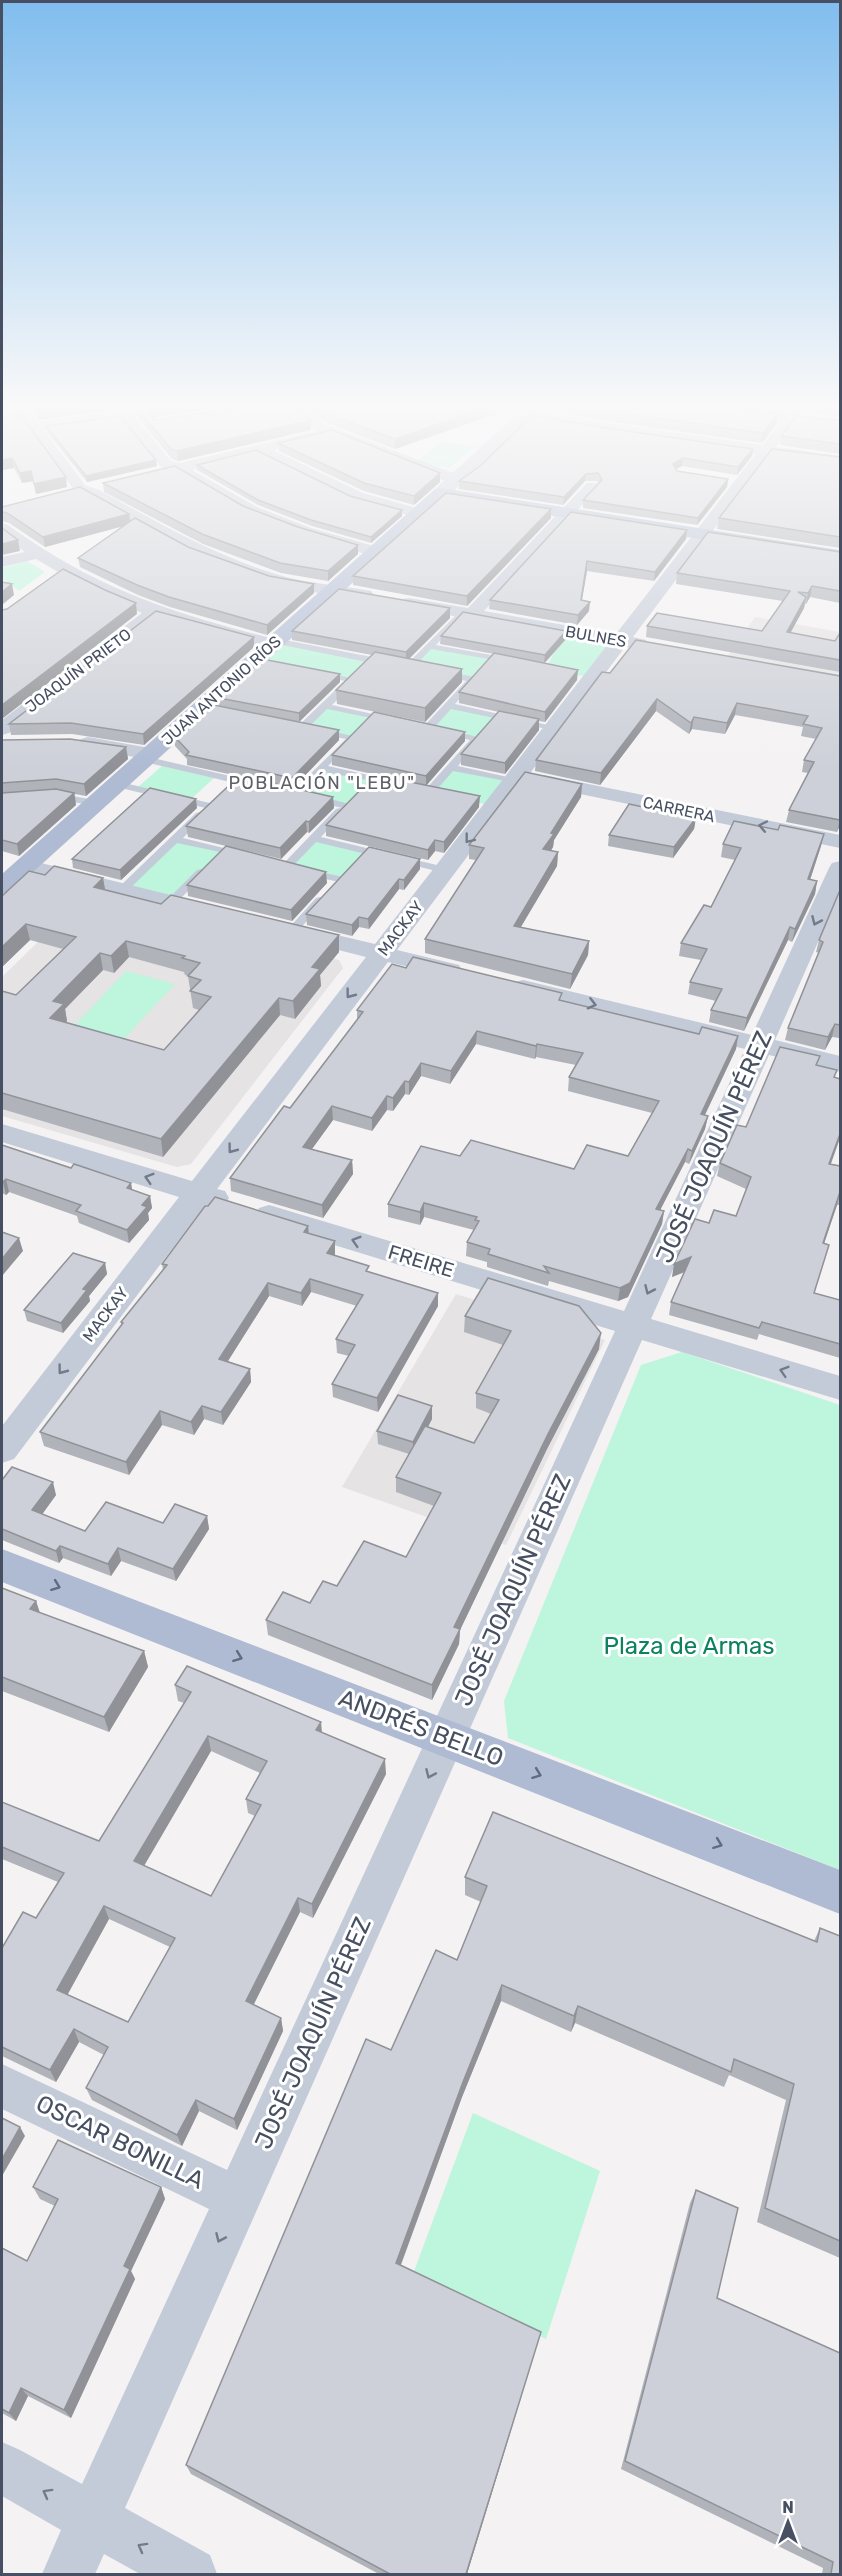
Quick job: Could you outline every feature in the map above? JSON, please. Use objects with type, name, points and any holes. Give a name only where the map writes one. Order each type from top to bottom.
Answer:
[{"type":"main road","name":"JUAN ANTONIO RÍOS","points":[[2,887],[147,756],[207,709],[333,589],[402,527]]},
{"type":"main road","points":[[659,527],[840,556]]},
{"type":"main road","name":"ANDRÉS BELLO","points":[[2,1565],[840,1892]]},
{"type":"street","name":"BULNES","points":[[155,527],[196,550],[276,579],[656,647]]},
{"type":"street","points":[[295,527],[375,552]]},
{"type":"street","points":[[467,613],[553,527]]},
{"type":"street","name":"MACKAY","points":[[2,1450],[445,870],[489,805],[515,779],[556,728],[589,677],[622,641],[708,527]]},
{"type":"street","points":[[2,528],[37,554],[64,570],[154,612],[267,652]]},
{"type":"street","points":[[2,562],[37,554]]},
{"type":"street","points":[[46,583],[64,570]]},
{"type":"street","name":"JOAQUÍN PRIETO","points":[[2,729],[154,612]]},
{"type":"street","points":[[72,742],[112,746],[147,756]]},
{"type":"street","name":"CARRERA","points":[[515,779],[840,842]]},
{"type":"street","points":[[25,866],[226,915]]},
{"type":"street","name":"JOSÉ JOAQUÍN PÉREZ","points":[[68,2574],[840,868]]},
{"type":"street","points":[[281,928],[840,1064]]},
{"type":"street","name":"FREIRE","points":[[2,1133],[840,1388]]},
{"type":"street","name":"OSCAR BONILLA","points":[[2,2086],[238,2199]]},
{"type":"street","points":[[2,2468],[191,2574]]},
{"type":"lane","points":[[409,667],[467,613]]},
{"type":"lane","points":[[429,646],[482,669]]},
{"type":"lane","points":[[267,652],[362,670]]},
{"type":"lane","points":[[430,671],[482,669],[513,662]]},
{"type":"lane","points":[[308,671],[409,667],[420,669]]},
{"type":"lane","points":[[428,728],[482,669]]},
{"type":"lane","points":[[302,728],[362,670]]},
{"type":"lane","points":[[448,705],[486,726]]},
{"type":"lane","points":[[324,706],[361,727]]},
{"type":"lane","points":[[291,726],[302,728],[361,727],[394,721]]},
{"type":"lane","points":[[416,725],[428,728],[486,726],[556,728]]},
{"type":"lane","points":[[417,789],[434,793],[450,768],[486,726]]},
{"type":"lane","points":[[281,928],[343,876],[281,865],[314,838],[349,802],[291,793],[321,768],[361,727]]},
{"type":"lane","points":[[147,756],[266,787]]},
{"type":"lane","points":[[321,768],[369,782],[406,787]]},
{"type":"lane","points":[[450,768],[515,779]]},
{"type":"lane","points":[[122,890],[237,780]]},
{"type":"lane","points":[[116,784],[216,800]]},
{"type":"lane","points":[[45,796],[70,797],[95,803]]},
{"type":"lane","points":[[314,838],[363,854],[445,870]]},
{"type":"lane","points":[[175,839],[215,858],[254,859]]},
{"type":"lane","points":[[171,902],[215,858]]},
{"type":"shaded area","points":[[755,617],[840,632],[840,676],[728,656]]},
{"type":"shaded area","points":[[83,898],[339,960],[343,968],[191,1164],[177,1167],[2,1116],[2,977]]},
{"type":"shaded area","points":[[456,1294],[605,1340],[506,1545],[342,1487]]},
{"type":"green space","points":[[27,561],[45,572],[19,591],[2,578],[2,568]]},
{"type":"green space","points":[[564,631],[622,641],[593,678],[546,669]]},
{"type":"green space","points":[[275,641],[373,660],[352,680],[254,660]]},
{"type":"green space","points":[[429,646],[491,658],[472,679],[409,667]]},
{"type":"green space","points":[[448,705],[496,715],[476,738],[428,728]]},
{"type":"green space","points":[[325,706],[371,716],[351,737],[302,728]]},
{"type":"green space","points":[[162,766],[214,778],[191,799],[138,787]]},
{"type":"green space","points":[[450,767],[513,781],[494,806],[429,792]]},
{"type":"green space","points":[[321,768],[372,779],[346,806],[296,794]]},
{"type":"green space","points":[[314,838],[366,851],[339,879],[286,867]]},
{"type":"green space","points":[[175,839],[223,851],[171,902],[122,890]]},
{"type":"green space","points":[[126,971],[175,984],[123,1040],[74,1026]]},
{"type":"green space","name":"Plaza de Armas","points":[[682,1352],[840,1405],[840,1870],[508,1738],[504,1701],[641,1365]]},
{"type":"green space","points":[[473,2113],[600,2171],[546,2339],[413,2274]]},
{"type":"building","points":[[28,527],[80,527],[43,537]]},
{"type":"building","points":[[122,527],[152,527],[188,547],[269,576],[314,584],[267,625],[169,597],[78,558]]},
{"type":"building","points":[[189,527],[299,527],[358,545],[328,571],[280,563]]},
{"type":"building","points":[[336,527],[382,527],[371,537]]},
{"type":"building","points":[[408,527],[533,527],[467,596],[353,576]]},
{"type":"building","points":[[557,527],[669,527],[687,530],[655,572],[587,561],[581,600],[590,602],[578,615],[490,600]]},
{"type":"building","points":[[778,527],[840,527],[840,537]]},
{"type":"building","points":[[2,528],[18,540],[2,544]]},
{"type":"building","points":[[708,532],[840,552],[840,591],[812,586],[808,593],[798,592],[806,597],[787,632],[835,641],[840,633],[840,660],[647,626],[657,613],[762,631],[790,591],[677,573]]},
{"type":"building","points":[[63,569],[136,603],[2,705],[2,610],[7,609]]},
{"type":"building","points":[[2,582],[12,584],[2,592]]},
{"type":"building","points":[[339,589],[450,608],[406,652],[292,631]]},
{"type":"building","points":[[156,611],[254,637],[143,734],[71,723],[9,724]]},
{"type":"building","points":[[463,612],[566,631],[545,655],[441,636]]},
{"type":"building","points":[[636,640],[840,676],[840,820],[789,810],[814,762],[804,760],[822,728],[803,724],[808,716],[737,703],[727,723],[694,717],[691,723],[657,699],[601,773],[536,760],[602,672],[610,673]]},
{"type":"building","points":[[375,652],[462,669],[425,708],[336,690]]},
{"type":"building","points":[[494,653],[578,670],[545,712],[459,692]]},
{"type":"building","points":[[262,659],[340,674],[299,713],[219,698]]},
{"type":"building","points":[[209,704],[339,730],[292,778],[186,755],[189,752],[174,736]]},
{"type":"building","points":[[499,711],[539,719],[505,763],[461,754]]},
{"type":"building","points":[[374,712],[465,732],[426,776],[332,755]]},
{"type":"building","points":[[70,739],[126,747],[84,784],[56,779],[2,783],[2,740]]},
{"type":"building","points":[[525,772],[582,784],[543,849],[558,852],[514,926],[589,941],[572,974],[425,939],[484,848],[469,845]]},
{"type":"building","points":[[375,775],[480,796],[444,842],[435,840],[428,850],[326,825]]},
{"type":"building","points":[[239,776],[333,797],[280,848],[186,826]]},
{"type":"building","points":[[150,788],[196,799],[120,870],[72,859]]},
{"type":"building","points":[[56,789],[74,793],[17,844],[2,840],[2,793]]},
{"type":"building","points":[[629,804],[696,818],[674,847],[609,835]]},
{"type":"building","points":[[734,821],[778,830],[780,825],[824,834],[808,879],[817,881],[795,929],[790,927],[747,1018],[711,1010],[722,989],[690,982],[707,949],[681,943],[704,905],[711,907],[741,848],[723,844]]},
{"type":"building","points":[[226,846],[326,872],[291,910],[187,885]]},
{"type":"building","points":[[369,847],[420,859],[404,880],[399,879],[368,919],[359,917],[352,925],[306,914]]},
{"type":"building","points":[[54,866],[103,878],[94,887],[161,904],[171,895],[339,935],[312,967],[320,969],[293,1001],[279,998],[161,1139],[2,1093],[2,991],[16,995],[76,937],[26,924],[2,947],[2,896],[29,871],[45,875]],"holes":[[[126,941],[185,956],[182,958],[200,963],[188,976],[201,980],[190,991],[211,997],[164,1050],[50,1018],[64,1004],[53,1001],[100,953],[111,956]]]},
{"type":"building","points":[[840,890],[840,1025],[835,1024],[828,1037],[788,1028],[823,942],[819,940]]},
{"type":"building","points":[[413,957],[562,993],[559,1000],[699,1034],[702,1027],[738,1036],[701,1114],[708,1116],[692,1151],[688,1149],[656,1209],[664,1211],[630,1283],[620,1288],[544,1266],[549,1273],[488,1254],[490,1249],[467,1242],[479,1221],[475,1220],[477,1217],[424,1203],[420,1212],[388,1204],[421,1146],[460,1156],[471,1140],[574,1169],[587,1145],[628,1156],[659,1101],[569,1077],[583,1053],[537,1044],[536,1046],[477,1031],[451,1071],[421,1063],[409,1082],[405,1081],[393,1098],[387,1096],[372,1118],[332,1106],[303,1147],[352,1160],[322,1205],[230,1178],[284,1106],[290,1108],[363,1012],[357,1010],[392,964],[406,968]]},
{"type":"building","points":[[780,1047],[820,1056],[816,1065],[837,1070],[834,1077],[840,1079],[840,1134],[829,1164],[840,1166],[840,1192],[823,1243],[829,1245],[814,1293],[840,1300],[840,1344],[762,1322],[759,1328],[671,1302],[691,1257],[674,1264],[695,1219],[709,1223],[714,1210],[736,1216],[751,1177],[720,1163],[737,1125],[746,1127]]},
{"type":"building","points":[[2,1145],[71,1168],[74,1164],[131,1183],[127,1188],[150,1196],[142,1205],[147,1207],[127,1230],[76,1211],[81,1205],[6,1179],[2,1182]]},
{"type":"building","points":[[215,1197],[308,1226],[304,1232],[335,1241],[327,1253],[369,1266],[366,1271],[438,1293],[377,1398],[332,1384],[355,1345],[336,1339],[363,1295],[310,1279],[301,1293],[268,1283],[219,1359],[250,1369],[221,1412],[202,1406],[191,1422],[160,1411],[126,1462],[40,1432],[123,1323],[121,1322],[167,1265],[162,1264],[205,1206],[208,1206]]},
{"type":"building","points":[[2,1232],[19,1238],[2,1259]]},
{"type":"building","points":[[73,1253],[105,1263],[83,1289],[87,1290],[61,1323],[24,1310]]},
{"type":"building","points":[[488,1278],[579,1306],[601,1333],[548,1434],[454,1627],[460,1629],[432,1685],[266,1620],[283,1592],[310,1603],[323,1581],[337,1586],[364,1541],[406,1557],[441,1493],[396,1477],[425,1426],[474,1443],[499,1400],[476,1393],[511,1331],[465,1316]]},
{"type":"building","points":[[398,1395],[432,1406],[413,1442],[377,1431]]},
{"type":"building","points":[[12,1467],[53,1482],[32,1510],[85,1531],[106,1502],[163,1523],[175,1504],[207,1516],[173,1569],[118,1548],[108,1564],[60,1546],[56,1551],[2,1529],[2,1480]]},
{"type":"building","points":[[2,1588],[36,1601],[30,1609],[144,1651],[104,1717],[2,1677]]},
{"type":"building","points":[[187,1666],[321,1722],[316,1730],[385,1759],[312,1904],[298,1898],[246,2001],[281,2018],[234,2119],[196,2100],[177,2135],[86,2088],[108,2047],[74,2029],[50,2070],[2,2047],[2,1948],[23,1912],[36,1918],[64,1873],[2,1847],[2,1802],[99,1841],[191,1692],[175,1685]],"holes":[[[208,1736],[267,1761],[246,1799],[261,1805],[211,1896],[134,1861]],[[104,1906],[175,1938],[128,2022],[57,1990]]]},
{"type":"building","points":[[493,1812],[817,1942],[820,1928],[840,1936],[840,2241],[765,2208],[794,2084],[734,2059],[731,2072],[578,2006],[574,2016],[502,1985],[463,2082],[396,2263],[541,2332],[466,2574],[390,2574],[186,2465],[366,2039],[391,2050],[436,1950],[457,1960],[487,1886],[465,1877]]},
{"type":"building","points":[[2,2118],[20,2127],[2,2159]]},
{"type":"building","points":[[58,2140],[161,2187],[124,2266],[130,2269],[64,2410],[21,2388],[9,2413],[2,2409],[2,2248],[27,2261],[58,2199],[33,2187]]},
{"type":"building","points":[[696,2190],[738,2208],[717,2298],[840,2353],[840,2574],[831,2574],[833,2562],[625,2461]]},
{"type":"district","name":"POBLACIÓN \"LEBU\"","points":[[322,783]]}]
